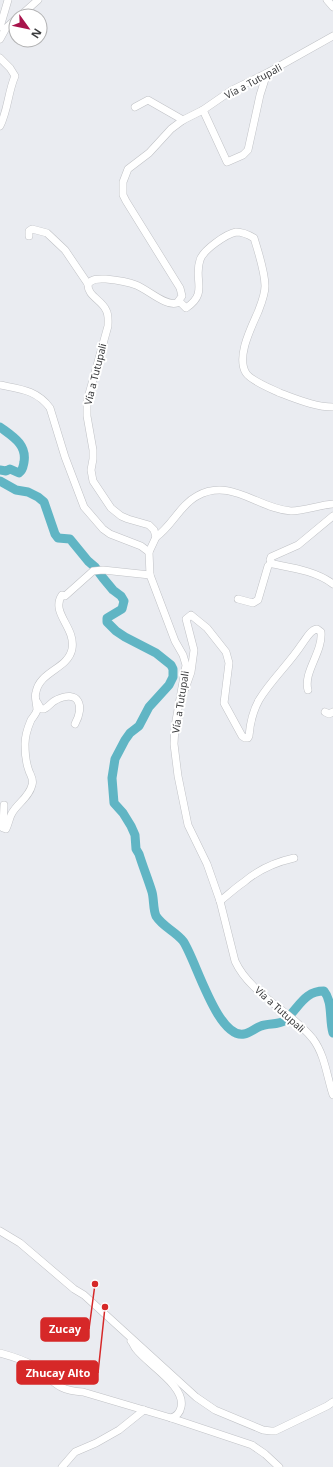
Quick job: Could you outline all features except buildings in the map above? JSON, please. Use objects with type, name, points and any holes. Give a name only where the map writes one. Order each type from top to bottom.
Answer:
[{"type":"street","points":[[0,27],[8,0]]},
{"type":"street","points":[[29,8],[38,0]]},
{"type":"street","points":[[327,0],[333,7]]},
{"type":"street","points":[[0,38],[8,26]]},
{"type":"street","name":"Vía a Tutupali","points":[[180,301],[182,296],[181,291],[123,195],[123,182],[128,169],[149,154],[171,129],[183,120],[203,110],[232,90],[267,73],[333,36]]},
{"type":"street","points":[[0,58],[10,68],[14,76],[8,104],[0,126]]},
{"type":"street","points":[[203,110],[227,162],[243,155],[248,150],[260,95],[267,73]]},
{"type":"street","points":[[136,107],[148,100],[183,120]]},
{"type":"street","name":"Vía a Tutupali","points":[[29,236],[29,231],[32,229],[47,233],[66,250],[88,284],[89,292],[105,307],[108,318],[108,326],[87,401],[87,416],[93,450],[91,470],[93,481],[111,508],[121,516],[149,525],[154,530],[156,537],[149,552],[150,575],[175,641],[183,655],[186,665],[178,704],[174,744],[178,776],[188,825],[207,864],[220,901],[235,961],[238,967],[248,980],[313,1039],[325,1066],[333,1095]]},
{"type":"street","points":[[88,284],[96,279],[124,281],[142,287],[168,303],[174,304],[180,301],[186,308],[192,304],[199,295],[198,276],[200,259],[217,241],[236,232],[246,234],[254,238],[259,253],[266,286],[243,352],[243,364],[247,374],[264,386],[296,399],[325,407],[333,407]]},
{"type":"street","points":[[0,385],[35,394],[45,401],[50,408],[65,457],[84,507],[103,529],[110,534],[141,546],[149,552]]},
{"type":"street","points":[[156,537],[164,531],[188,502],[200,494],[209,492],[232,491],[272,506],[291,511],[333,504]]},
{"type":"street","points":[[238,599],[253,603],[258,600],[272,557],[298,545],[333,516]]},
{"type":"street","points":[[271,562],[315,575],[333,584]]},
{"type":"street","points":[[4,805],[3,828],[6,829],[11,815],[23,802],[32,784],[32,778],[26,757],[25,742],[29,726],[36,710],[35,693],[42,680],[48,673],[69,658],[71,653],[72,637],[59,610],[60,597],[62,595],[66,596],[97,571],[150,575]]},
{"type":"street","points":[[178,704],[183,695],[191,672],[194,650],[186,619],[191,615],[207,628],[226,652],[229,663],[224,703],[242,736],[245,738],[248,738],[249,736],[254,712],[268,687],[312,631],[317,629],[321,632],[321,637],[319,650],[306,685],[308,690]]},
{"type":"street","points":[[36,700],[41,709],[44,709],[56,700],[71,696],[76,697],[79,707],[78,719],[75,724]]},
{"type":"street","points":[[220,901],[263,869],[283,860],[294,858]]},
{"type":"street","points":[[0,1231],[20,1243],[46,1266],[98,1307],[196,1398],[215,1410],[263,1430],[275,1431],[333,1402]]},
{"type":"street","points":[[129,1335],[136,1349],[151,1365],[164,1374],[177,1390],[181,1398],[182,1405],[180,1412],[171,1418]]},
{"type":"street","points":[[0,1353],[33,1365],[54,1383],[71,1392],[83,1392],[171,1418],[252,1445],[265,1454],[279,1467]]},
{"type":"street","points":[[62,1467],[75,1452],[96,1443],[119,1430],[144,1410]]},
{"type":"waterway","points":[[0,427],[18,441],[21,445],[24,456],[23,468],[19,473],[10,469],[6,471],[0,470]]},
{"type":"waterway","points":[[0,481],[16,490],[28,492],[44,502],[55,534],[58,538],[70,539],[124,601],[122,609],[107,618],[107,622],[125,637],[156,653],[171,665],[173,669],[173,677],[169,685],[149,707],[139,726],[130,733],[125,740],[115,759],[112,778],[114,803],[123,813],[135,835],[136,849],[152,892],[156,916],[183,941],[216,1011],[225,1024],[234,1032],[244,1034],[264,1025],[282,1022],[309,995],[324,991],[329,1000],[333,1033]]},
{"type":"place","name":"Zucay","points":[[95,1284]]},
{"type":"place","name":"Zhucay Alto","points":[[105,1307]]}]
